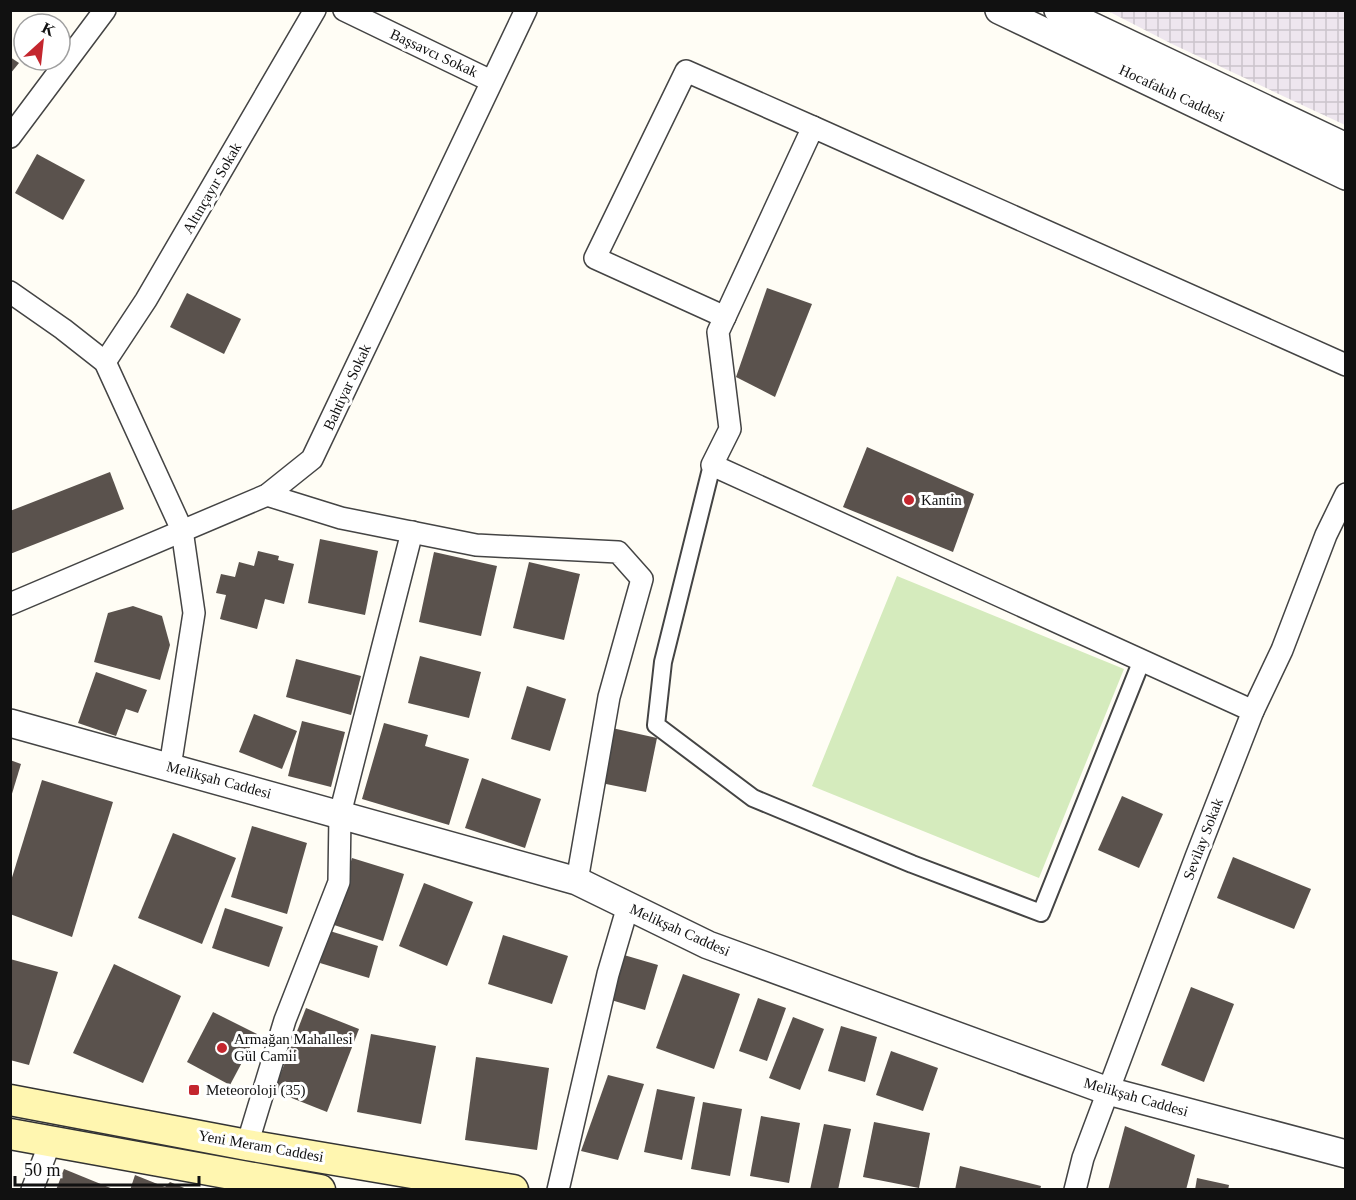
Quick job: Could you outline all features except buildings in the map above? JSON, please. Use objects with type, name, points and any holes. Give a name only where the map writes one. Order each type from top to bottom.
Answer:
[{"type":"main road","name":"Yeni Meram Caddesi","points":[[10,1100],[513,1190]]},
{"type":"main road","points":[[10,1134],[320,1190]]},
{"type":"street","points":[[10,137],[105,10]]},
{"type":"street","name":"Altınçayır Sokak","points":[[105,362],[146,300],[315,10]]},
{"type":"street","name":"Başsavcı Sokak","points":[[344,10],[491,81]]},
{"type":"street","name":"Bahtiyar Sokak","points":[[10,604],[267,495],[312,459],[526,10]]},
{"type":"street","name":"Hocafakıh Caddesi","points":[[999,10],[1346,176]]},
{"type":"street","name":"Hocafakıh Caddesi","points":[[1058,10],[1346,147]]},
{"type":"street","points":[[725,317],[595,258],[686,70],[1346,365]]},
{"type":"street","points":[[813,128],[718,332],[730,429],[712,465],[663,662],[656,725],[753,798],[912,864],[1041,913],[1142,660]]},
{"type":"street","points":[[10,292],[105,362],[182,530],[194,613],[171,767]]},
{"type":"street","points":[[712,465],[1253,711]]},
{"type":"street","points":[[267,495],[341,518],[476,545],[618,552],[642,579],[609,697],[577,881]]},
{"type":"street","name":"Sevilay Sokak","points":[[1075,1190],[1083,1158],[1196,857],[1253,711],[1282,650],[1326,535],[1346,495]]},
{"type":"street","points":[[247,1144],[285,1020],[339,882],[340,814],[412,532]]},
{"type":"street","name":"Melikşah Caddesi","points":[[10,723],[577,881],[708,945],[1108,1090],[1346,1154]]},
{"type":"street","points":[[558,1190],[608,974],[628,906]]},
{"type":"street","points":[[32,1190],[51,1140]]},
{"type":"shaded area","points":[[1108,11],[1345,11],[1345,125],[1172,44]]},
{"type":"green space","points":[[897,576],[1124,669],[1039,878],[812,786]]},
{"type":"place","name":"Kantin","points":[[909,500]]},
{"type":"place","name":"Armağan Mahallesi Gül Camii","points":[[222,1048]]},
{"type":"place","name":"Meteoroloji (35)","points":[[194,1090]]}]
